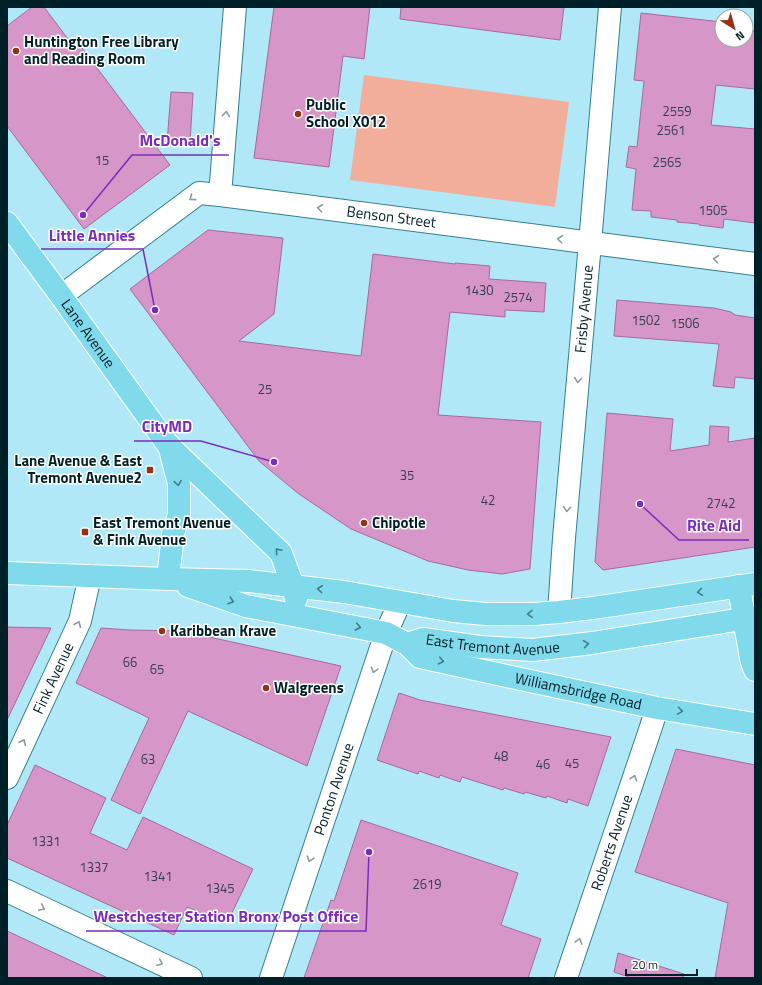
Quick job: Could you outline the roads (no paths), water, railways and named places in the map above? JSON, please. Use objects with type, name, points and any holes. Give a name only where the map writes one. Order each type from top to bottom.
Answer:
[{"type":"main road","name":"Lane Avenue","points":[[7,223],[168,445],[281,553],[293,586],[301,616]]},
{"type":"main road","name":"Lane Avenue","points":[[168,445],[179,484],[179,514],[173,534],[168,579]]},
{"type":"main road","name":"East Tremont Avenue","points":[[7,574],[249,581],[344,592],[453,611],[485,614],[534,614],[560,612],[747,585]]},
{"type":"main road","name":"East Tremont Avenue","points":[[168,579],[246,606],[386,633],[407,644],[423,639],[480,647],[533,650],[592,643],[749,618]]},
{"type":"main road","points":[[747,585],[753,666],[755,670]]},
{"type":"main road","name":"Williamsbridge Road","points":[[407,644],[420,657],[657,708],[755,724]]},
{"type":"street","points":[[220,195],[235,7]]},
{"type":"street","name":"Frisby Avenue","points":[[560,612],[564,538],[610,7]]},
{"type":"street","name":"Benson Street","points":[[61,296],[199,193],[755,264]]},
{"type":"street","name":"Fink Avenue","points":[[7,778],[80,621],[90,576]]},
{"type":"street","name":"Ponton Avenue","points":[[271,978],[386,633],[400,602]]},
{"type":"street","name":"Roberts Avenue","points":[[566,978],[657,708]]},
{"type":"street","points":[[7,891],[191,978]]},
{"type":"place","name":"Huntington Free Library and Reading Room","points":[[16,51]]},
{"type":"place","name":"Public School X012","points":[[298,114]]},
{"type":"place","name":"McDonald's","points":[[83,215]]},
{"type":"place","name":"Little Annies","points":[[155,310]]},
{"type":"place","name":"CityMD","points":[[274,462]]},
{"type":"place","name":"Lane Avenue & East Tremont Avenue2","points":[[150,470]]},
{"type":"place","name":"Rite Aid","points":[[640,504]]},
{"type":"place","name":"Chipotle","points":[[364,523]]},
{"type":"place","name":"East Tremont Avenue & Fink Avenue","points":[[85,532]]},
{"type":"place","name":"Karibbean Krave","points":[[162,631]]},
{"type":"place","name":"Walgreens","points":[[266,688]]},
{"type":"place","name":"Westchester Station Bronx Post Office","points":[[369,852]]}]
